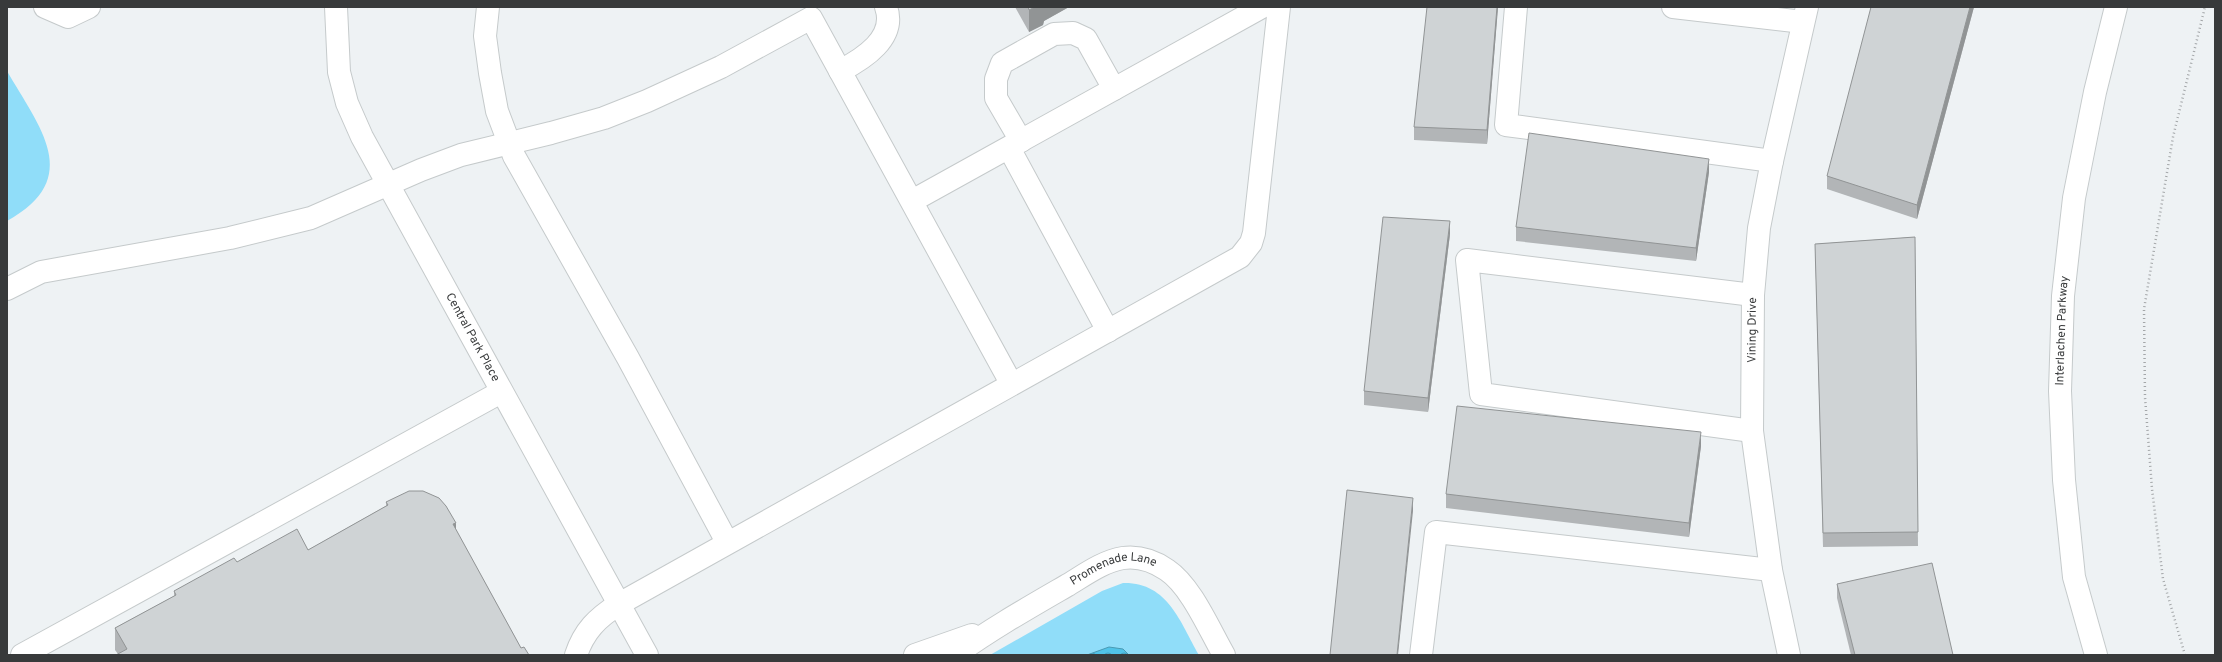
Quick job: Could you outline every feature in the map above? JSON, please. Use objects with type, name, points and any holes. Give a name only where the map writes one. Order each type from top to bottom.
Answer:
[{"type":"street","points":[[45,7],[68,17],[89,7]]},
{"type":"street","name":"Central Park Place","points":[[336,7],[339,72],[347,103],[386,185],[647,655]]},
{"type":"street","points":[[488,7],[485,36],[490,73],[497,111],[508,144],[727,542]]},
{"type":"street","points":[[840,71],[866,56],[881,41],[888,21],[886,7]]},
{"type":"street","points":[[912,201],[1262,7]]},
{"type":"street","points":[[576,655],[582,638],[592,624],[619,604],[1011,383],[1108,331],[1240,257],[1251,243],[1279,7]]},
{"type":"street","points":[[1516,7],[1506,125],[1772,161]]},
{"type":"street","points":[[1674,7],[1805,14]]},
{"type":"street","name":"Interlachen Parkway","points":[[2096,655],[2074,577],[2064,480],[2060,391],[2063,296],[2074,198],[2095,92],[2116,7]]},
{"type":"street","points":[[7,289],[41,272],[230,238],[291,224],[330,211],[386,185],[461,155],[604,118],[647,101],[721,68],[808,12],[1011,383]]},
{"type":"street","name":"Vining Drive","points":[[1789,655],[1771,570],[1752,432],[1753,295],[1759,228],[1772,161],[1805,14]]},
{"type":"street","points":[[1108,331],[1015,145],[996,98],[996,79],[1002,63],[1054,34],[1073,33],[1086,39],[1114,89]]},
{"type":"street","points":[[1752,432],[1481,394],[1467,260],[1753,295]]},
{"type":"street","points":[[22,655],[501,392]]},
{"type":"street","points":[[1421,655],[1436,532],[1771,570]]},
{"type":"street","name":"Promenade Lane","points":[[955,655],[992,628],[1097,568],[1123,558],[1138,558],[1167,570],[1180,582],[1192,598],[1224,655]]},
{"type":"street","name":"Promenade Lane","points":[[915,655],[992,628]]},
{"type":"path","points":[[2185,655],[2163,579],[2152,489],[2145,397],[2144,309],[2173,137],[2205,7]]},
{"type":"shaded area","points":[[7,71],[42,132],[48,151],[50,169],[44,187],[31,205],[7,221]]},
{"type":"shaded area","points":[[1123,583],[1138,584],[1151,589],[1162,597],[1171,606],[1199,655],[990,655],[1102,591]]},
{"type":"water","points":[[1109,647],[1123,649],[1129,655],[1087,655]]},
{"type":"building","points":[[1028,7],[1035,7],[1029,10]]},
{"type":"building","points":[[1427,7],[1497,7],[1487,130],[1414,127]]},
{"type":"building","points":[[1871,7],[1970,7],[1917,205],[1827,176]]},
{"type":"building","points":[[1529,133],[1709,159],[1696,248],[1516,227]]},
{"type":"building","points":[[1383,217],[1450,221],[1428,398],[1364,391]]},
{"type":"building","points":[[1915,237],[1918,532],[1823,533],[1815,244]]},
{"type":"building","points":[[1457,406],[1701,432],[1689,523],[1446,494]]},
{"type":"building","points":[[1347,490],[1413,498],[1397,655],[1330,655]]},
{"type":"building","points":[[409,491],[423,491],[439,498],[446,506],[456,523],[453,524],[521,648],[524,647],[529,655],[116,655],[127,649],[115,628],[176,595],[174,591],[234,558],[237,562],[297,529],[308,550],[388,505],[386,502]]},
{"type":"building","points":[[1932,563],[1953,655],[1855,655],[1837,584]]}]
